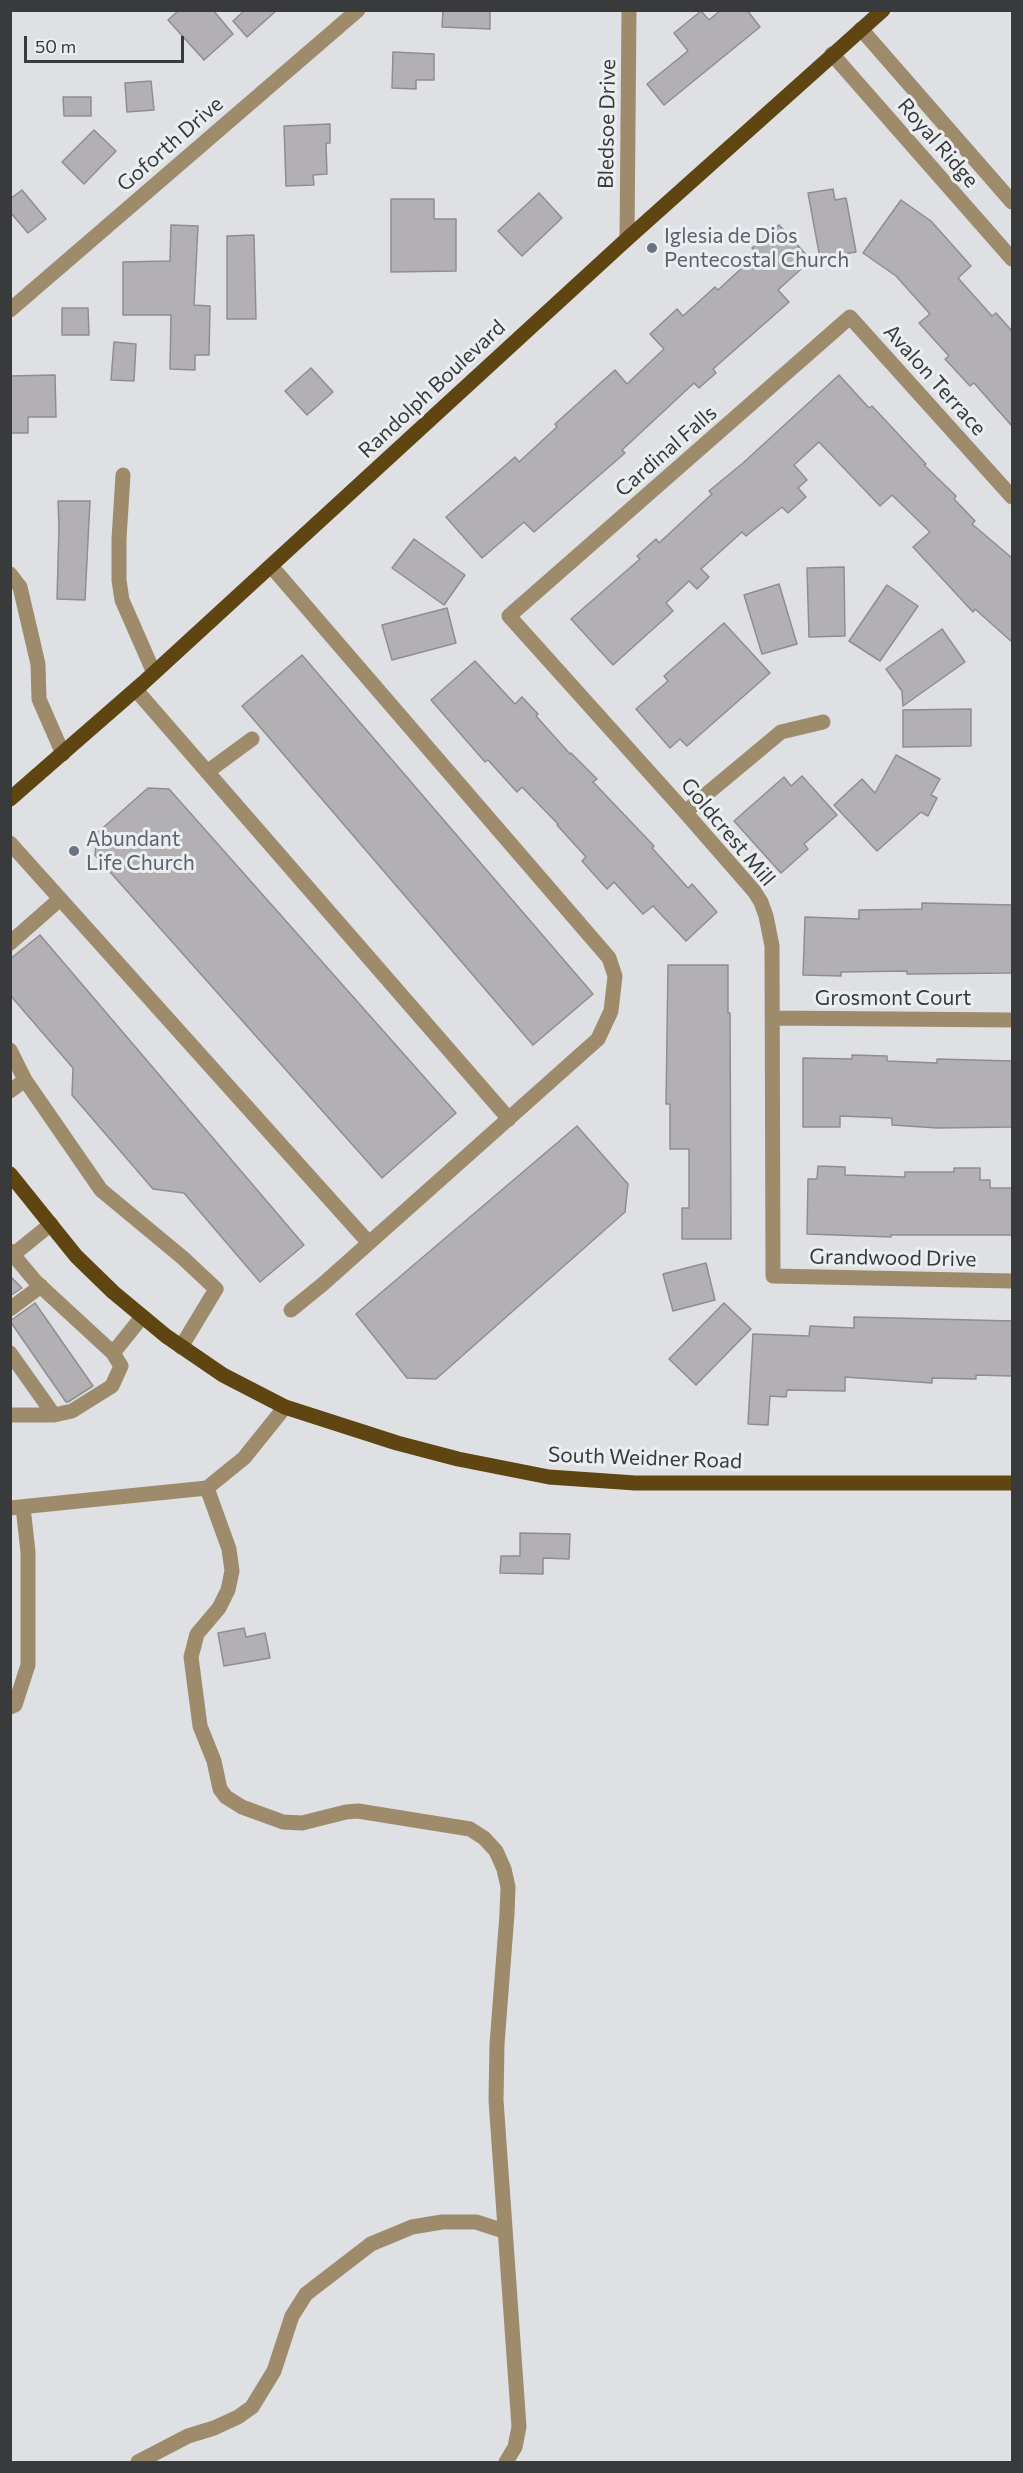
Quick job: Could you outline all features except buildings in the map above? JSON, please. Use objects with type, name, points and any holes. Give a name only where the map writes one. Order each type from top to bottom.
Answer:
[{"type":"main road","name":"Randolph Boulevard","points":[[10,799],[136,690],[627,239],[883,10]]},
{"type":"main road","name":"South Weidner Road","points":[[10,1174],[76,1256],[113,1292],[181,1347],[224,1375],[285,1407],[397,1443],[458,1459],[549,1477],[636,1483],[1012,1483]]},
{"type":"street","name":"Goforth Drive","points":[[10,310],[358,10]]},
{"type":"street","name":"Bledsoe Drive","points":[[627,239],[629,10]]},
{"type":"street","name":"Royal Ridge","points":[[861,29],[1012,202]]},
{"type":"street","name":"Royal Ridge","points":[[832,54],[1012,260]]},
{"type":"street","name":"Avalon Terrace","points":[[850,317],[1012,497]]},
{"type":"street","name":"Cardinal Falls","points":[[509,616],[850,317]]},
{"type":"street","points":[[123,475],[119,538],[122,600],[154,673]]},
{"type":"street","points":[[271,566],[609,958],[615,976],[611,1011],[598,1039],[291,1310]]},
{"type":"street","points":[[10,574],[20,587],[38,664],[39,699],[63,754]]},
{"type":"street","name":"Goldcrest Mill","points":[[509,616],[685,812],[761,902],[772,946],[773,1276]]},
{"type":"street","points":[[136,690],[509,1119]]},
{"type":"street","points":[[685,812],[781,732],[823,722]]},
{"type":"street","points":[[207,772],[252,739]]},
{"type":"street","points":[[10,843],[369,1243]]},
{"type":"street","points":[[10,943],[60,899]]},
{"type":"street","name":"Grosmont Court","points":[[773,1018],[1012,1020]]},
{"type":"street","points":[[10,1050],[25,1080],[101,1190],[183,1258],[216,1289],[181,1347]]},
{"type":"street","points":[[10,1091],[25,1080]]},
{"type":"street","points":[[10,1415],[54,1415],[72,1411],[112,1386],[121,1366],[113,1353],[41,1286],[12,1253],[51,1224]]},
{"type":"street","name":"Grandwood Drive","points":[[773,1276],[1012,1281]]},
{"type":"street","points":[[10,1309],[41,1286]]},
{"type":"street","points":[[113,1353],[142,1317]]},
{"type":"street","points":[[10,1353],[54,1415]]},
{"type":"street","points":[[10,1707],[15,1705],[28,1665],[28,1552],[17,1508],[207,1488],[244,1458],[285,1407]]},
{"type":"street","points":[[207,1488],[229,1550],[232,1572],[228,1590],[219,1608],[197,1634],[191,1657],[200,1726],[214,1761],[220,1789],[226,1797],[242,1807],[283,1822],[302,1823],[358,1811],[470,1829],[484,1838],[496,1851],[504,1869],[508,1887],[508,1905],[497,2044],[496,2100],[519,2427],[515,2447],[506,2463]]},
{"type":"street","points":[[138,2463],[188,2436],[238,2417],[252,2407],[274,2372],[292,2316],[306,2294],[371,2244],[412,2226],[442,2222],[476,2222],[504,2231]]},
{"type":"place","name":"Iglesia de Dios Pentecostal Church","points":[[652,248]]},
{"type":"place","name":"Abundant Life Church","points":[[74,851]]}]
